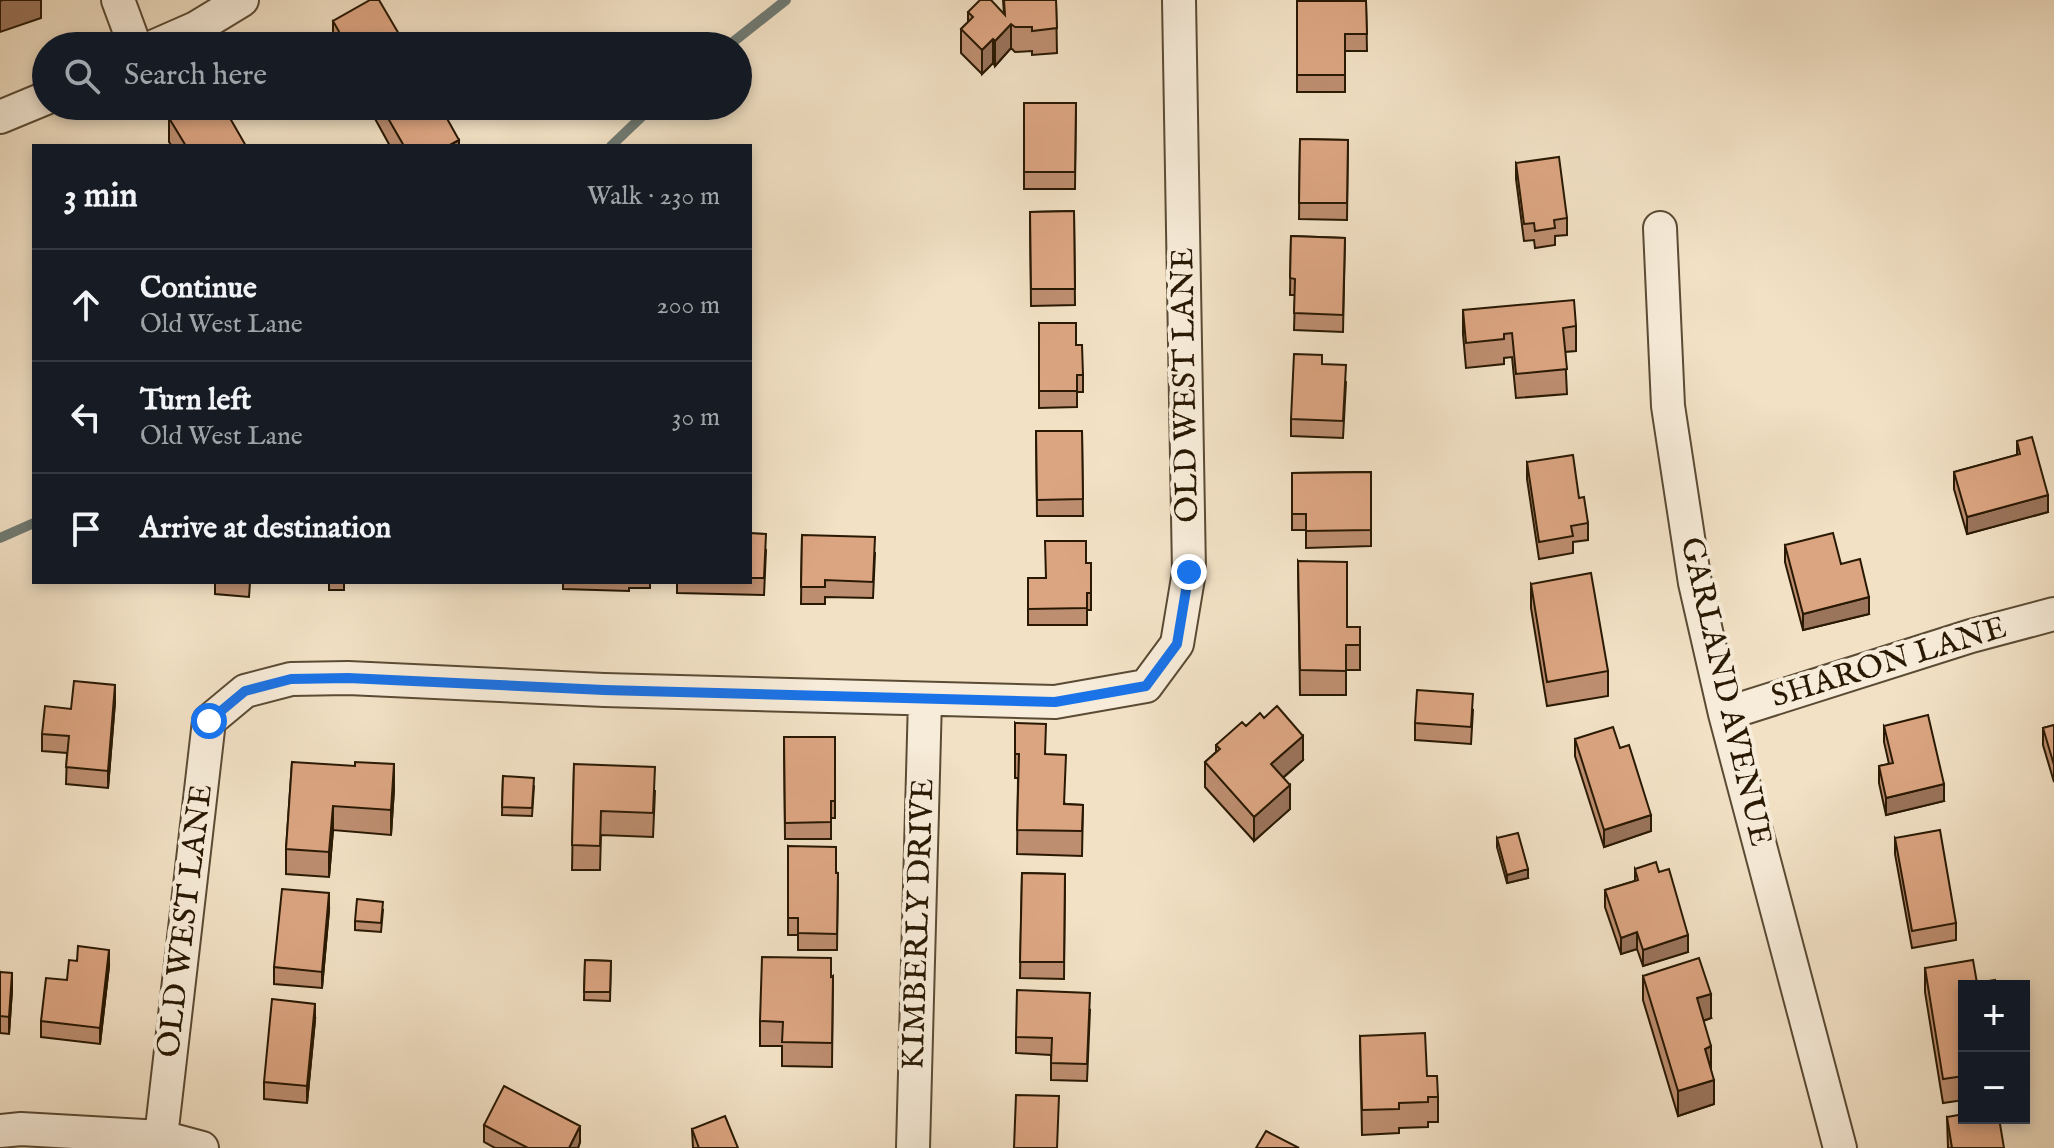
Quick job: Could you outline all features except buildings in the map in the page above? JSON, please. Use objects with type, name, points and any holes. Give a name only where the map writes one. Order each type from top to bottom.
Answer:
[{"type":"street","points":[[118,0],[130,32]]},
{"type":"street","points":[[187,32],[242,0]]},
{"type":"street","name":"OLD WEST LANE","points":[[161,1137],[209,721],[245,691],[291,679],[348,678],[619,690],[1055,702],[1146,686],[1177,644],[1189,572],[1179,0]]},
{"type":"street","points":[[0,117],[32,104]]},
{"type":"street","name":"GARLAND AVENUE","points":[[1660,228],[1668,406],[1695,583],[1725,714],[1840,1148]]},
{"type":"street","name":"SHARON LANE","points":[[1725,714],[1971,636],[2054,614]]},
{"type":"street","name":"KIMBERLY DRIVE","points":[[913,1148],[925,699]]},
{"type":"street","points":[[0,1131],[21,1129],[161,1137],[202,1148]]},
{"type":"waterway","points":[[746,32],[786,0]]},
{"type":"waterway","points":[[613,144],[638,120]]},
{"type":"waterway","points":[[0,538],[32,524]]},
{"type":"route","points":[[209,721],[245,691],[291,679],[348,678],[604,690],[1055,702],[1146,686],[1177,644],[1189,572]]}]
